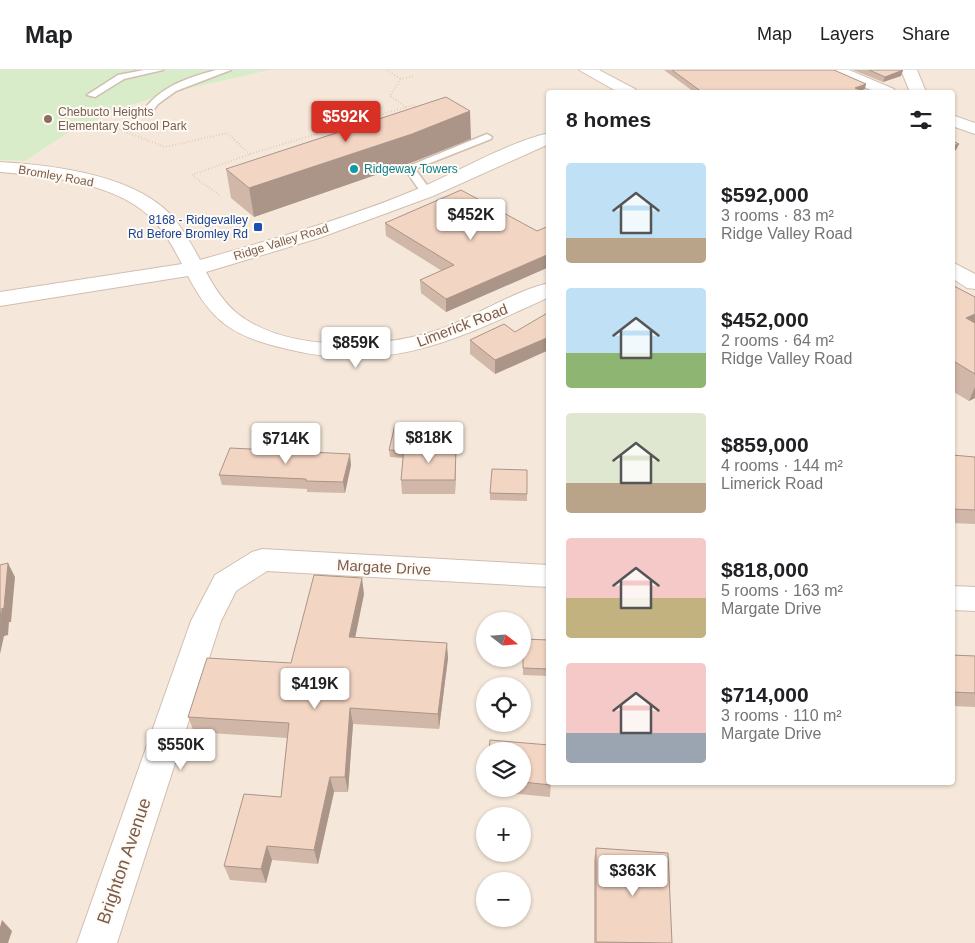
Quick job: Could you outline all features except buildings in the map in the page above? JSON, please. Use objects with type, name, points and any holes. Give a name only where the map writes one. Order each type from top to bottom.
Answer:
[{"type":"street","points":[[588,70],[625,90]]},
{"type":"street","points":[[836,70],[883,90]]},
{"type":"street","points":[[909,70],[917,90]]},
{"type":"street","points":[[955,121],[975,129]]},
{"type":"street","name":"Ridge Valley Road","points":[[0,299],[193,269],[312,234],[426,192],[499,158],[546,139]]},
{"type":"street","name":"Bromley Road","points":[[0,167],[67,176],[95,182],[120,192],[154,210],[164,219],[174,233],[193,269]]},
{"type":"street","name":"Limerick Road","points":[[193,269],[224,314],[256,334],[299,346],[347,351],[394,349],[434,338],[546,290]]},
{"type":"street","points":[[955,270],[975,282]]},
{"type":"street","name":"Margate Drive","points":[[225,583],[262,560],[546,576]]},
{"type":"street","name":"Brighton Avenue","points":[[97,943],[206,621],[225,583]]},
{"type":"street","points":[[955,598],[975,599]]},
{"type":"lane","points":[[92,95],[121,77],[158,70]]},
{"type":"lane","points":[[148,111],[155,99],[179,85],[226,70]]},
{"type":"lane","points":[[426,192],[409,168],[487,137]]},
{"type":"path","points":[[387,70],[401,79]]},
{"type":"path","points":[[407,107],[390,96],[401,79],[414,76]]},
{"type":"path","points":[[219,195],[192,175],[250,154],[407,107],[414,105],[421,109]]},
{"type":"path","points":[[113,127],[165,147],[228,133],[250,154]]},
{"type":"shaded area","points":[[270,70],[975,70],[975,943],[0,943],[0,160],[25,161],[71,131],[131,105],[178,91]]},
{"type":"green space","name":"Chebucto Heights Elementary School Park","points":[[0,70],[270,70],[178,91],[131,105],[71,131],[25,161],[0,160]]},
{"type":"place","name":"Chebucto Heights Elementary School Park","points":[[48,119]]},
{"type":"place","name":"Ridgeway Towers","points":[[354,169]]},
{"type":"place","name":"8168 - Ridgevalley Rd Before Bromley Rd","points":[[258,227]]}]
